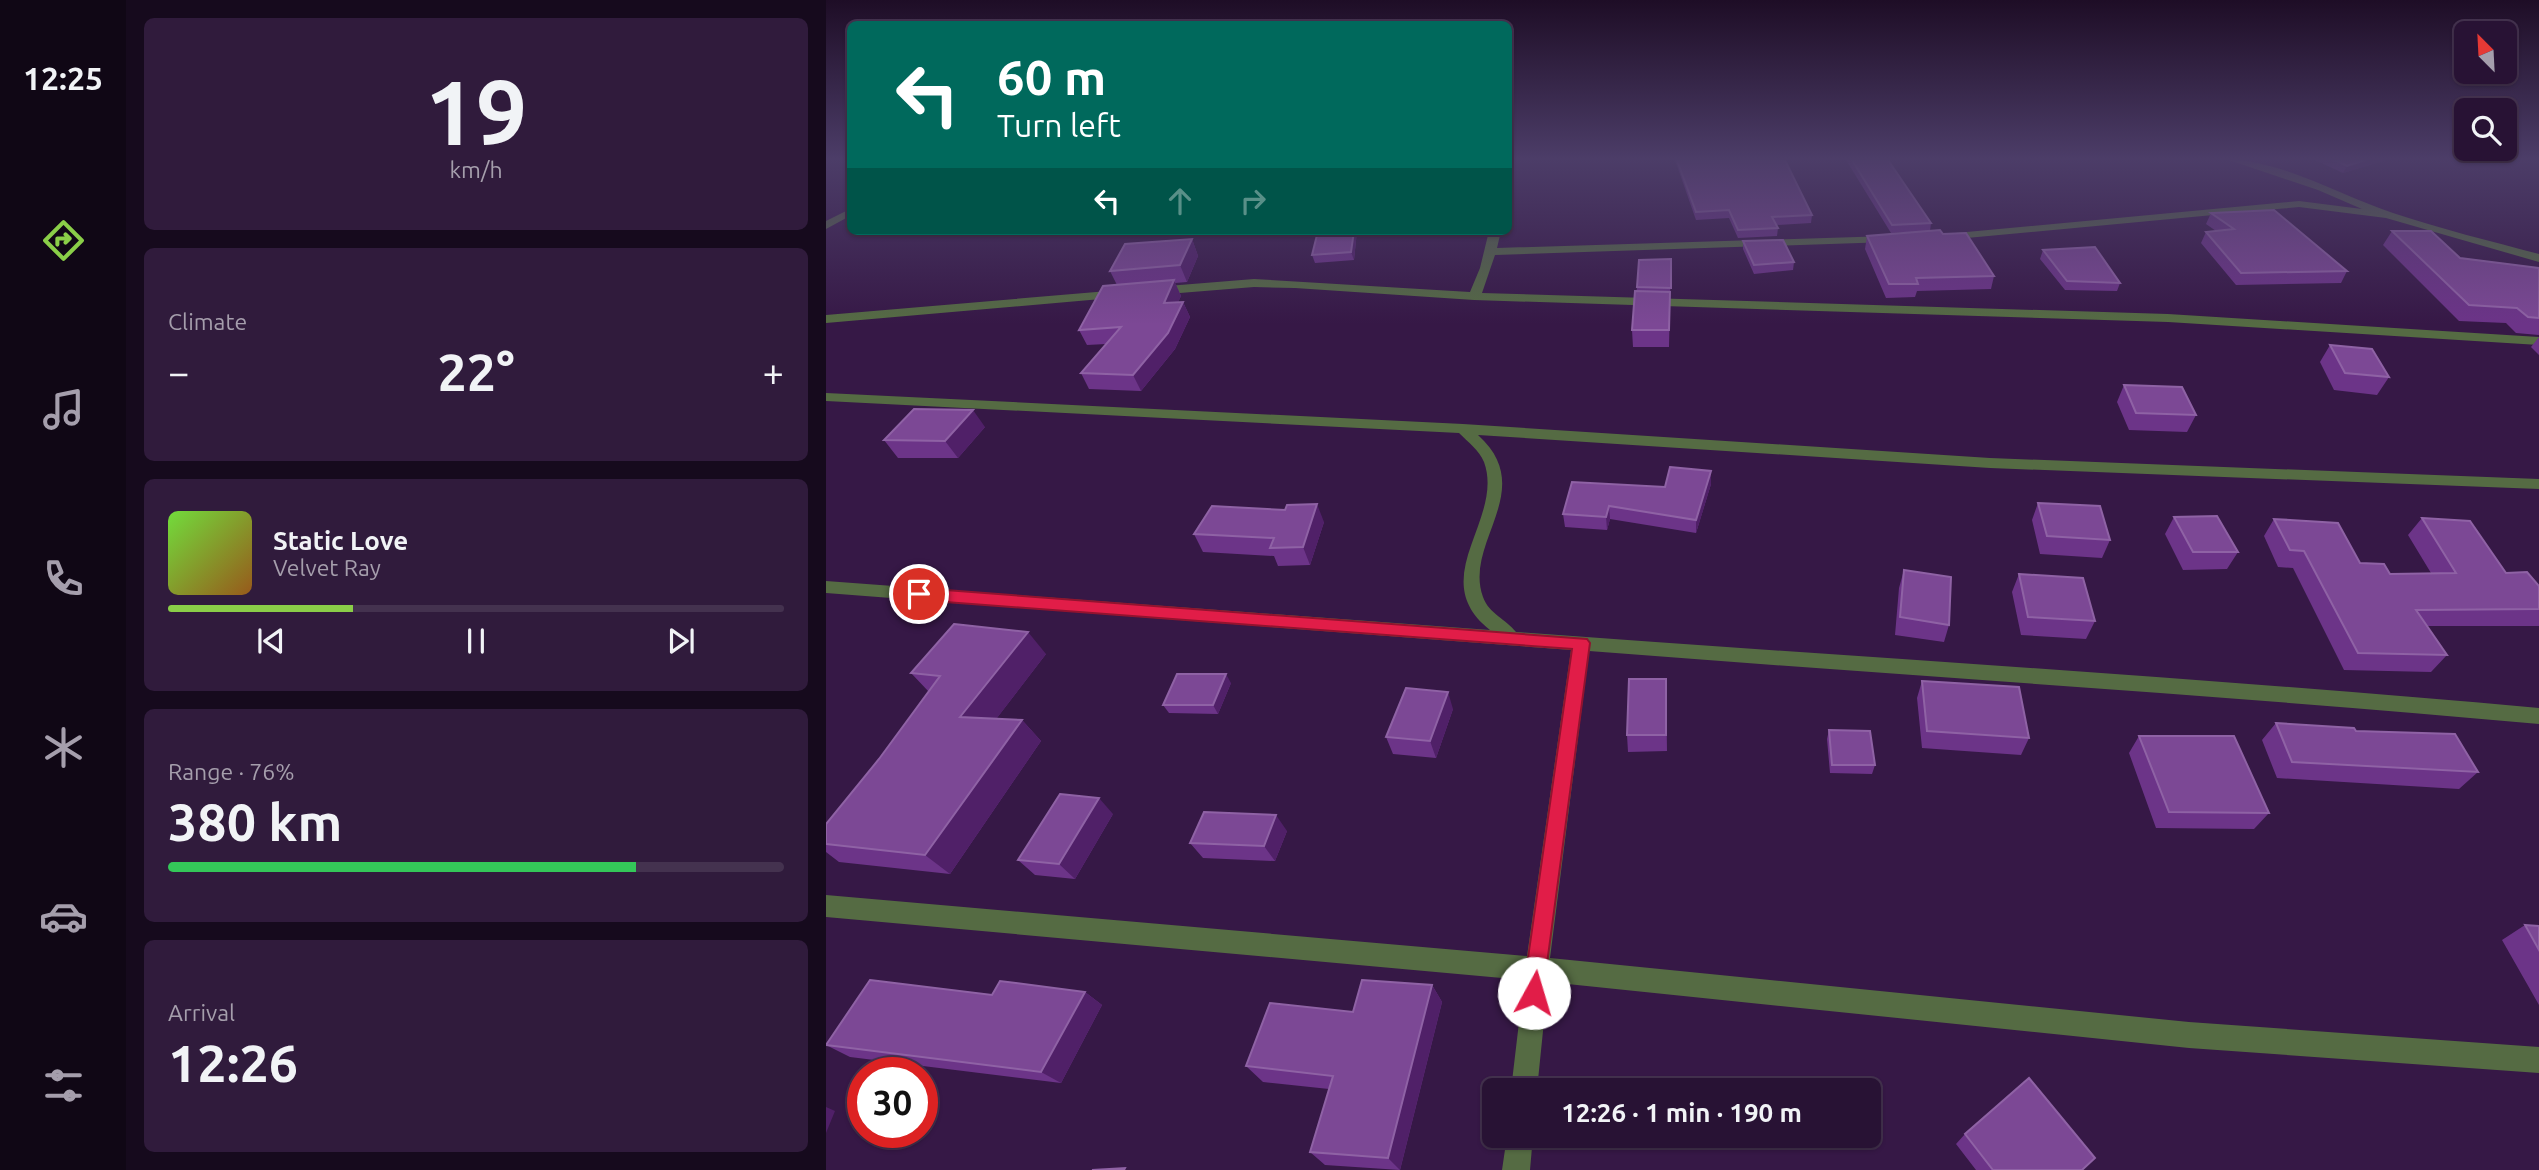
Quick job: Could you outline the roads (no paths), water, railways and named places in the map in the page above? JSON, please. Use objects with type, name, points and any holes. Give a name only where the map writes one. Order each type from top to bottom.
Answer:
[{"type":"street","points":[[826,226],[846,215]]},
{"type":"street","points":[[1927,238],[2183,215]]},
{"type":"street","points":[[2384,215],[2539,258]]},
{"type":"street","points":[[1474,296],[1494,235]]},
{"type":"street","points":[[1490,252],[1900,239]]},
{"type":"street","points":[[826,319],[1140,292],[1282,284],[1474,296],[2168,318],[2539,341]]},
{"type":"street","points":[[826,397],[1463,429],[1990,463],[2539,484]]},
{"type":"street","points":[[1463,429],[1482,446],[1493,466],[1494,492],[1475,552],[1472,582],[1477,606],[1489,624],[1511,636]]},
{"type":"street","points":[[826,587],[1511,636],[1972,673],[2266,691],[2539,716]]},
{"type":"street","points":[[1525,1078],[1537,969],[1581,643]]},
{"type":"street","points":[[826,906],[1537,969],[2189,1035],[2539,1060]]},
{"type":"street","points":[[1516,1170],[1519,1148]]}]
